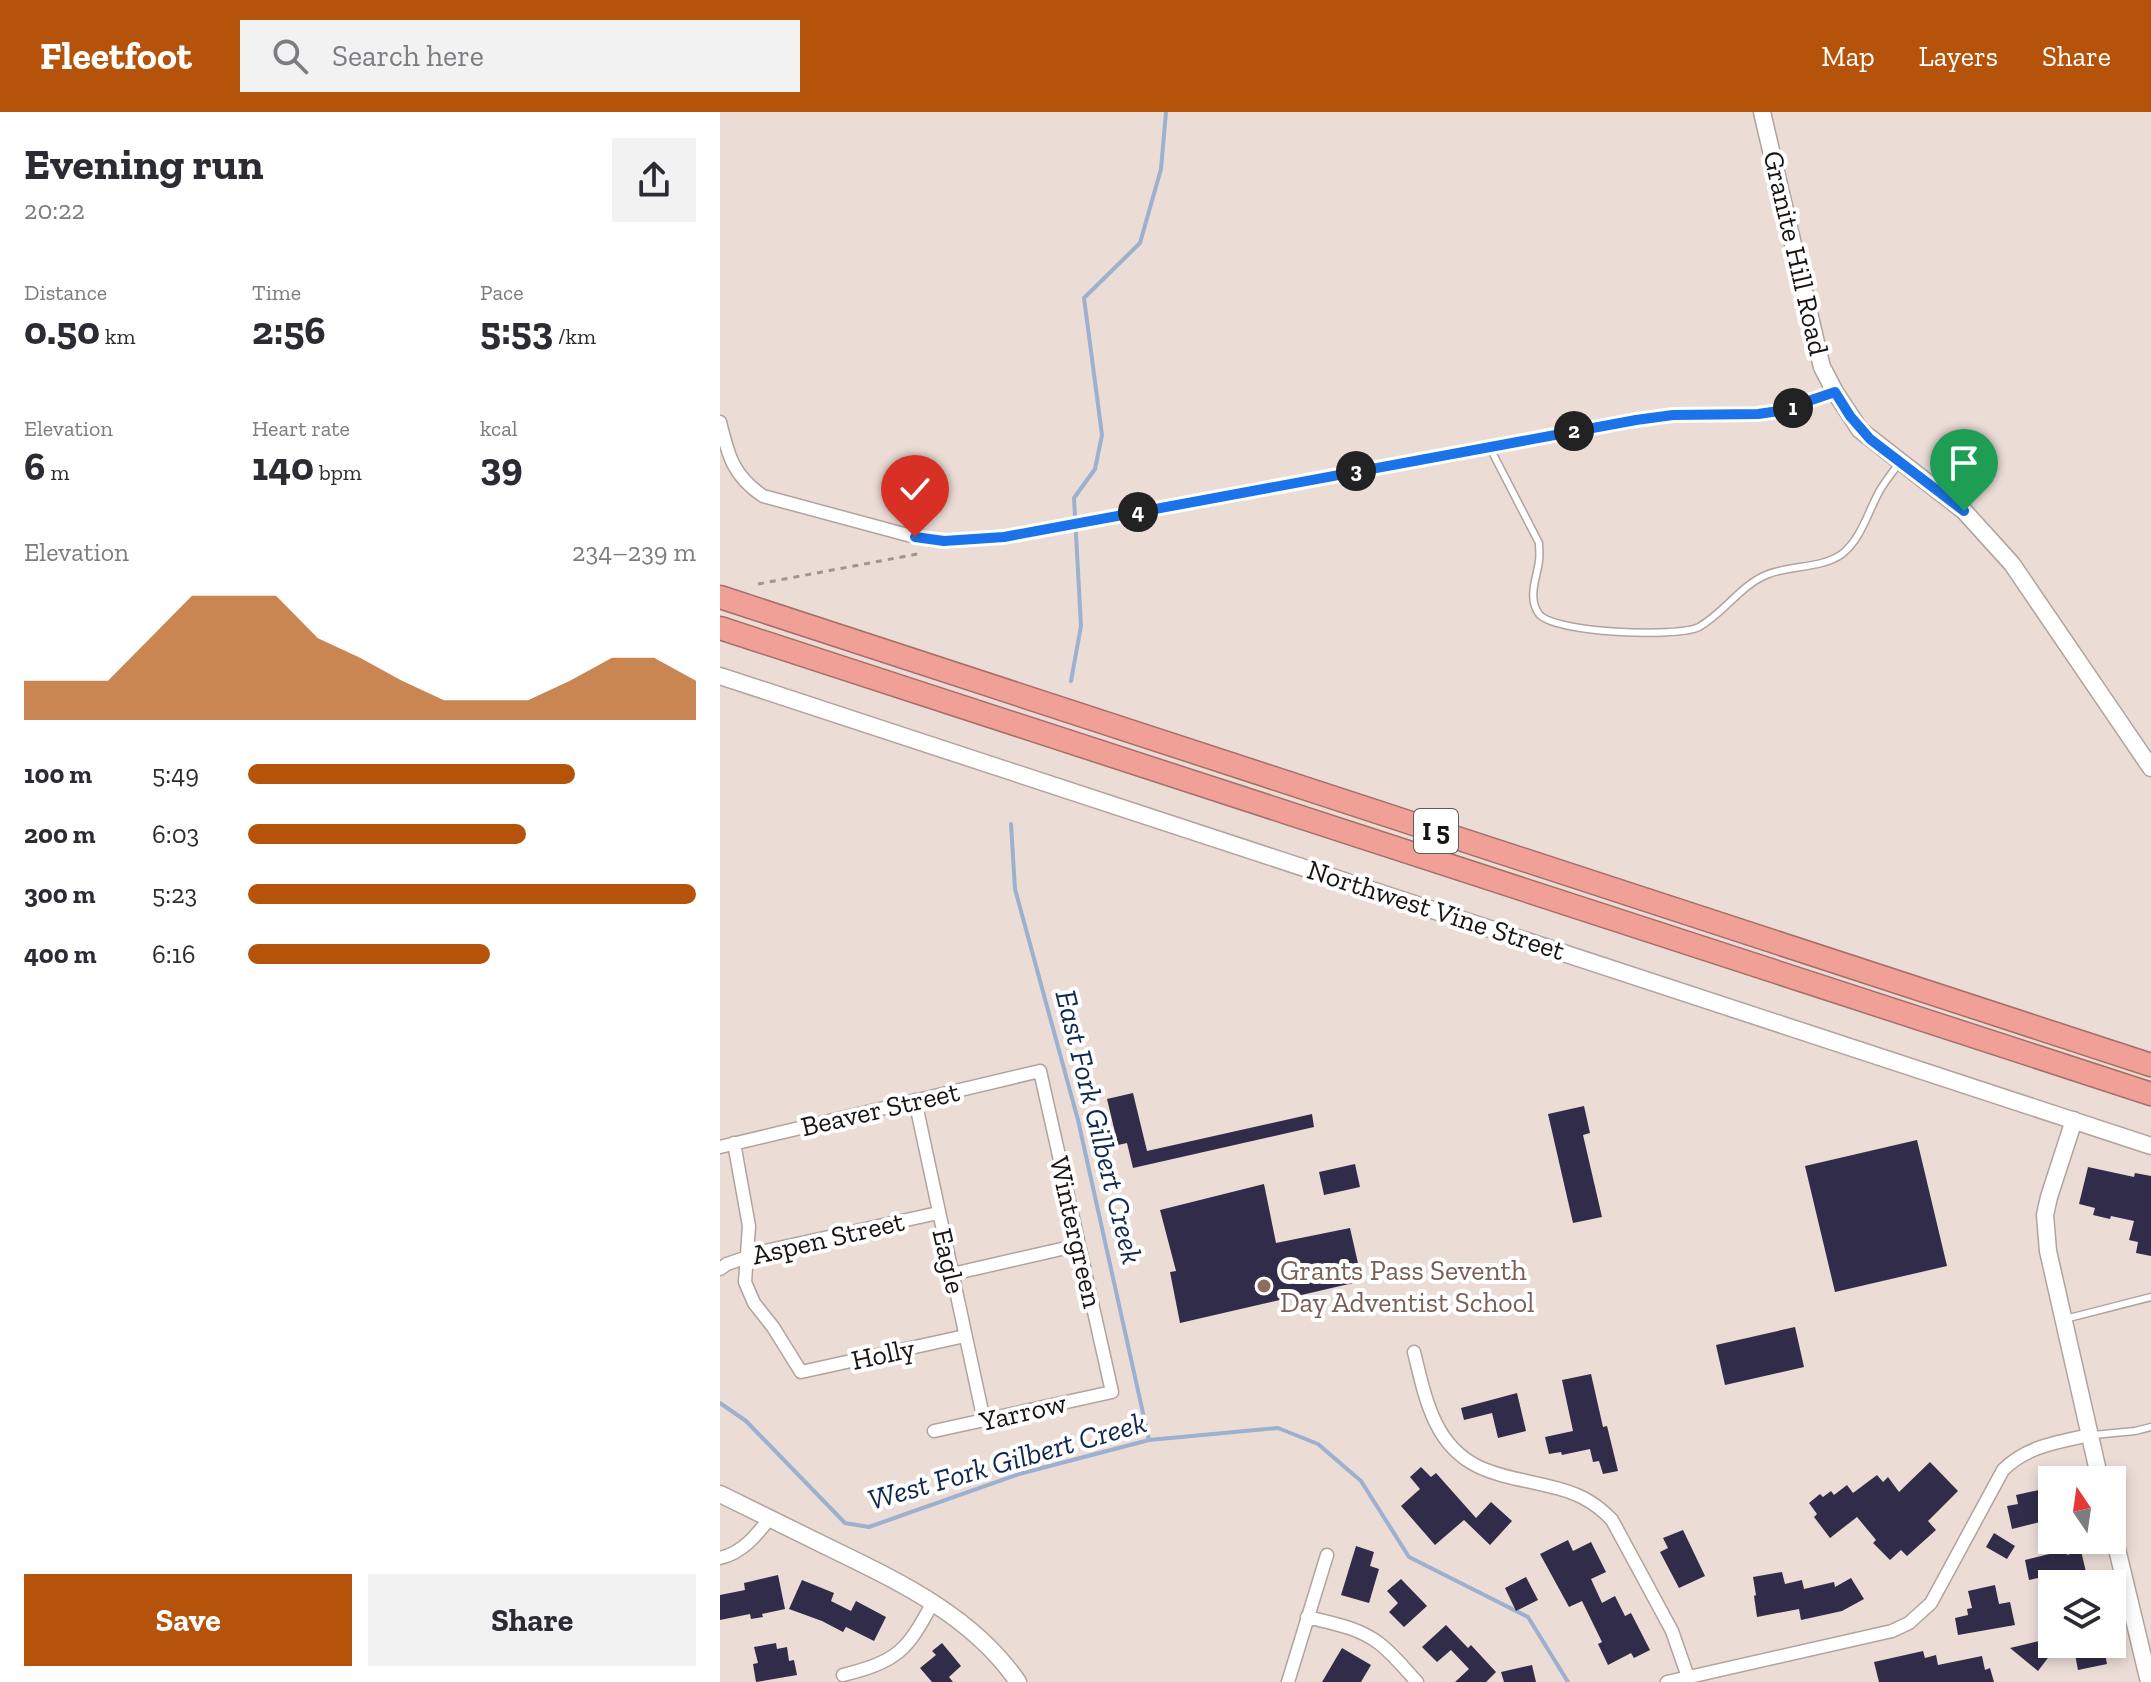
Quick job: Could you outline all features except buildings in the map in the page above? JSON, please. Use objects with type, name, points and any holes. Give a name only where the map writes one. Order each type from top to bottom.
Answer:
[{"type":"highway","name":"I 5","points":[[720,597],[2151,1065]]},
{"type":"highway","name":"I 5","points":[[720,628],[2151,1094]]},
{"type":"street","name":"Granite Hill Road","points":[[1762,112],[1822,367],[1835,392],[1860,430],[1964,511],[2012,564],[2151,768]]},
{"type":"street","points":[[720,422],[732,464],[748,486],[763,496],[915,537],[944,541],[1004,537],[1636,420],[1673,415],[1779,411],[1835,392]]},
{"type":"street","name":"Northwest Vine Street","points":[[720,676],[2151,1146]]},
{"type":"street","name":"Beaver Street","points":[[720,1147],[1040,1071]]},
{"type":"street","name":"Wintergreen","points":[[1040,1071],[1112,1392]]},
{"type":"street","name":"Eagle","points":[[915,1100],[984,1421]]},
{"type":"street","points":[[2074,1120],[2045,1215],[2048,1251],[2062,1320],[2097,1466]]},
{"type":"street","points":[[734,1143],[749,1226],[746,1257]]},
{"type":"street","name":"Aspen Street","points":[[720,1269],[746,1257],[938,1213]]},
{"type":"street","points":[[952,1274],[1079,1245]]},
{"type":"street","name":"Holly","points":[[746,1257],[745,1282],[754,1303],[801,1372],[965,1336]]},
{"type":"street","points":[[1414,1352],[1427,1405],[1437,1428],[1460,1455],[1476,1466],[1495,1473],[1564,1489],[1600,1507],[1612,1520],[1672,1631],[1688,1677]]},
{"type":"street","name":"Yarrow","points":[[934,1431],[1112,1392]]},
{"type":"street","points":[[1667,1682],[1892,1631],[1909,1623],[1931,1603],[2003,1470],[2015,1458],[2030,1450],[2090,1435]]},
{"type":"street","points":[[720,1494],[933,1602],[984,1641],[1018,1682]]},
{"type":"street","points":[[720,1558],[741,1549],[756,1537],[769,1519]]},
{"type":"street","points":[[2118,1554],[2149,1682]]},
{"type":"street","points":[[1288,1682],[1327,1555]]},
{"type":"street","points":[[843,1675],[873,1667],[896,1654],[907,1644],[933,1602]]},
{"type":"street","points":[[1307,1617],[1367,1635],[1417,1682]]},
{"type":"lane","points":[[1489,446],[1539,543],[1540,559],[1533,585],[1534,605],[1541,616],[1551,622],[1582,629],[1641,633],[1686,632],[1699,626],[1751,583],[1768,574],[1830,560],[1842,553],[1861,531],[1882,488],[1900,462]]},
{"type":"lane","points":[[2062,1320],[2151,1297]]},
{"type":"lane","points":[[2090,1435],[2151,1427]]},
{"type":"path","points":[[758,584],[927,552]]},
{"type":"waterway","name":"East Fork Gilbert Creek","points":[[1071,681],[1081,626],[1074,498],[1095,469],[1102,435],[1084,298],[1140,243],[1161,169],[1166,112]]},
{"type":"waterway","name":"East Fork Gilbert Creek","points":[[1011,824],[1015,889],[1078,1120],[1149,1440]]},
{"type":"waterway","name":"West Fork Gilbert Creek","points":[[720,1403],[746,1421],[845,1523],[869,1527],[1019,1474],[1149,1440],[1278,1428],[1318,1444],[1361,1481],[1409,1557],[1528,1617],[1568,1682]]},
{"type":"place","name":"Grants Pass Seventh Day Adventist School","points":[[1264,1286]]},
{"type":"route","points":[[915,537],[944,541],[1004,537],[1636,420],[1673,415],[1779,411],[1835,392],[1860,430],[1964,511]]}]
